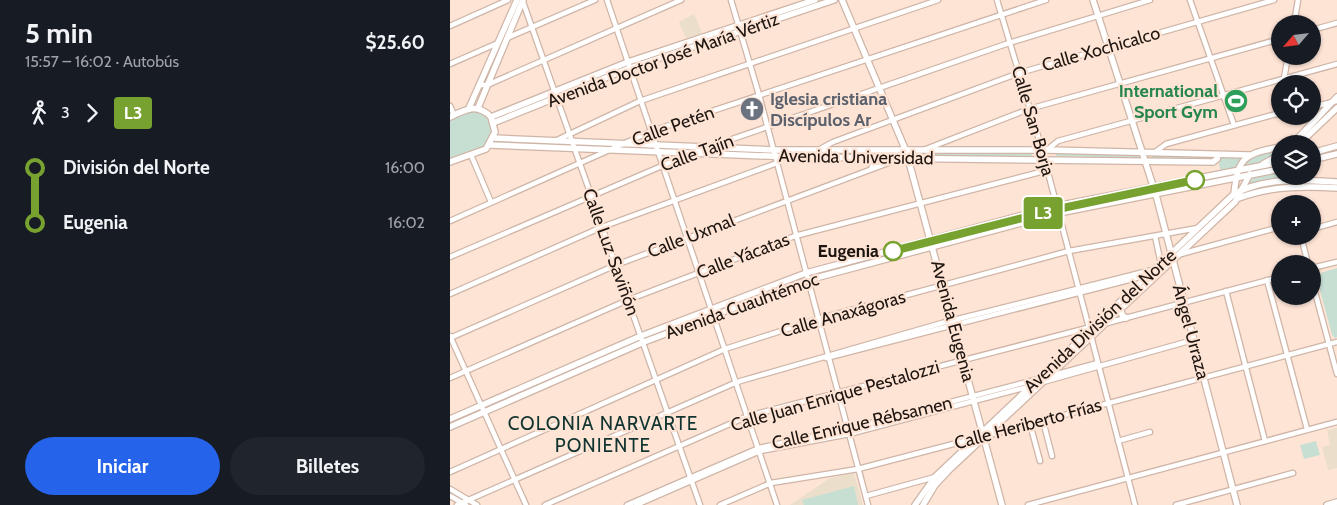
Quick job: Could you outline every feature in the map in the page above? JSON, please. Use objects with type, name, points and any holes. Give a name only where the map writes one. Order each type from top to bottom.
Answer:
[{"type":"main road","points":[[478,108],[521,0]]},
{"type":"main road","points":[[469,108],[498,42],[521,0]]},
{"type":"main road","name":"Avenida Doctor José María Vértiz","points":[[741,28],[815,0]]},
{"type":"main road","name":"Avenida Doctor José María Vértiz","points":[[491,117],[629,65],[834,0]]},
{"type":"main road","name":"Avenida Eugenia","points":[[842,0],[906,151],[1002,505]]},
{"type":"main road","points":[[1093,0],[1143,152]]},
{"type":"main road","name":"Avenida Doctor José María Vértiz","points":[[493,123],[556,94]]},
{"type":"main road","points":[[1301,135],[1337,97]]},
{"type":"main road","points":[[450,162],[486,149],[493,138],[491,117],[478,108],[469,108],[452,116]]},
{"type":"main road","points":[[1308,135],[1337,108]]},
{"type":"main road","name":"Avenida Universidad","points":[[493,138],[551,145]]},
{"type":"main road","name":"Avenida Universidad","points":[[490,145],[622,145],[692,153],[774,153],[819,150],[1045,150],[1249,155]]},
{"type":"main road","name":"Avenida Universidad","points":[[574,145],[611,150],[708,148],[899,159],[1213,162],[1217,159],[1218,155]]},
{"type":"main road","points":[[1321,150],[1337,146]]},
{"type":"main road","points":[[1271,149],[1249,155],[1243,159],[1236,179],[1236,196],[1287,188],[1337,188]]},
{"type":"main road","name":"Ángel Urraza","points":[[1143,152],[1238,505]]},
{"type":"main road","points":[[1321,158],[1337,154]]},
{"type":"main road","points":[[871,158],[875,163],[872,168]]},
{"type":"main road","name":"Avenida División del Norte","points":[[923,505],[942,477],[1032,385],[1050,376],[1090,332],[1108,322],[1122,310],[1181,254],[1243,189],[1248,176],[1255,168],[1271,160]]},
{"type":"main road","name":"Avenida Cuauhtémoc","points":[[450,427],[806,273],[1057,206],[1271,164]]},
{"type":"main road","name":"Avenida Cuauhtémoc","points":[[450,419],[641,336],[808,280],[1059,213],[1271,171]]},
{"type":"main road","points":[[1321,181],[1337,182]]},
{"type":"main road","points":[[1243,189],[1271,184]]},
{"type":"main road","name":"Avenida División del Norte","points":[[915,505],[936,477],[963,450],[976,438],[984,434],[1170,255],[1236,196]]},
{"type":"main road","points":[[1122,310],[1122,315],[1126,318]]},
{"type":"main road","points":[[958,443],[963,450]]},
{"type":"main road","points":[[1327,505],[1337,502]]},
{"type":"street","points":[[450,26],[508,0]]},
{"type":"street","name":"Calle Luz Saviñón","points":[[521,0],[644,342],[700,505]]},
{"type":"street","points":[[450,64],[595,0]]},
{"type":"street","points":[[607,0],[760,449],[777,505]]},
{"type":"street","points":[[479,85],[487,85],[681,0]]},
{"type":"street","points":[[731,0],[760,95],[868,505]]},
{"type":"street","points":[[551,145],[569,132],[640,101],[938,0]]},
{"type":"street","name":"Calle San Borja","points":[[996,0],[1029,109],[1045,150],[1045,159],[1135,505]]},
{"type":"street","name":"Calle Petén","points":[[450,221],[652,131],[1046,0]]},
{"type":"street","name":"Calle Tajín","points":[[450,257],[692,153],[1009,43],[1150,0]]},
{"type":"street","points":[[1190,0],[1234,125]]},
{"type":"street","name":"Calle Xochicalco","points":[[819,150],[833,142],[892,119],[1019,73],[1274,0]]},
{"type":"street","points":[[1296,15],[1298,0]]},
{"type":"street","points":[[1321,28],[1337,24]]},
{"type":"street","points":[[922,151],[1029,109],[1271,41]]},
{"type":"street","points":[[1303,75],[1337,64]]},
{"type":"street","points":[[1045,150],[1058,141],[1271,84]]},
{"type":"street","points":[[1321,105],[1334,102]]},
{"type":"street","points":[[450,106],[452,116]]},
{"type":"street","points":[[1155,152],[1166,144],[1271,116]]},
{"type":"street","points":[[899,159],[906,151]]},
{"type":"street","points":[[471,155],[491,202]]},
{"type":"street","name":"Calle Uxmal","points":[[450,337],[616,265],[786,199],[899,159]]},
{"type":"street","points":[[450,294],[602,226],[777,163]]},
{"type":"street","name":"Calle Yácatas","points":[[450,378],[628,300],[796,236],[1048,170]]},
{"type":"street","points":[[1321,226],[1337,222]]},
{"type":"street","name":"Calle Anaxágoras","points":[[450,472],[725,349],[818,319],[1069,252],[1200,228]]},
{"type":"street","points":[[1181,254],[1271,229]]},
{"type":"street","points":[[1155,236],[1161,264]]},
{"type":"street","points":[[1321,266],[1337,262]]},
{"type":"street","points":[[450,496],[462,504],[737,382],[1079,290],[1152,272],[1159,275]]},
{"type":"street","points":[[1096,326],[1271,279]]},
{"type":"street","points":[[1266,280],[1307,430]]},
{"type":"street","points":[[1226,291],[1265,440]]},
{"type":"street","points":[[1318,305],[1337,374]]},
{"type":"street","name":"Calle Juan Enrique Pestalozzi","points":[[545,505],[748,416],[964,360],[1090,332]]},
{"type":"street","points":[[450,337],[526,505]]},
{"type":"street","name":"Calle Enrique Rébsamen","points":[[1050,376],[1104,364],[1193,340]]},
{"type":"street","name":"Calle Heriberto Frías","points":[[984,434],[1030,424],[1337,342]]},
{"type":"street","name":"Calle Enrique Rébsamen","points":[[627,505],[760,449],[848,431],[1098,365]]},
{"type":"street","name":"Calle Enrique Rébsamen","points":[[974,398],[1032,385]]},
{"type":"street","points":[[1043,420],[1052,456]]},
{"type":"street","points":[[1028,505],[1337,422]]},
{"type":"street","points":[[1030,424],[1040,461]]},
{"type":"street","points":[[1118,441],[1150,432]]},
{"type":"street","name":"Calle Heriberto Frías","points":[[720,505],[771,483],[858,469],[976,438]]},
{"type":"street","points":[[1176,505],[1292,473]]},
{"type":"street","points":[[866,496],[936,477]]},
{"type":"street","name":"Calle Enrique Rébsamen","points":[[636,505],[690,479]]},
{"type":"street","points":[[450,489],[477,505]]},
{"type":"shaded area","points":[[694,14],[702,33],[686,38],[679,22]]},
{"type":"shaded area","points":[[1337,428],[1337,468],[1328,470],[1322,447],[1330,445],[1327,430]]},
{"type":"shaded area","points":[[854,473],[863,505],[790,505],[830,478]]},
{"type":"green space","points":[[472,111],[486,118],[493,131],[485,147],[450,160],[450,120]]},
{"type":"green space","points":[[1271,152],[1271,156],[1253,167],[1241,169],[1249,157]]},
{"type":"green space","points":[[921,153],[1032,153],[1032,156],[917,156]]},
{"type":"green space","points":[[1057,153],[1138,155],[1139,158],[1056,156]]},
{"type":"green space","points":[[1153,155],[1215,157],[1213,160],[1151,158]]},
{"type":"green space","points":[[1242,156],[1234,170],[1221,172],[1220,158]]},
{"type":"green space","points":[[1271,175],[1271,180],[1247,184],[1254,178]]},
{"type":"green space","points":[[1337,268],[1337,337],[1335,338],[1332,335],[1321,294],[1321,273]]},
{"type":"green space","points":[[1316,441],[1320,455],[1304,459],[1300,445]]},
{"type":"green space","points":[[854,486],[858,505],[804,505],[802,500]]},
{"type":"bus line","name":"L3","points":[[893,251],[1058,209],[1195,180]]},
{"type":"place","name":"International Sport Gym","points":[[1236,101]]},
{"type":"place","name":"Iglesia cristiana Discípulos Ar","points":[[752,109]]},
{"type":"place","name":"Eugenia","points":[[893,251]]},
{"type":"district","name":"COLONIA NARVARTE PONIENTE","points":[[603,434]]}]
